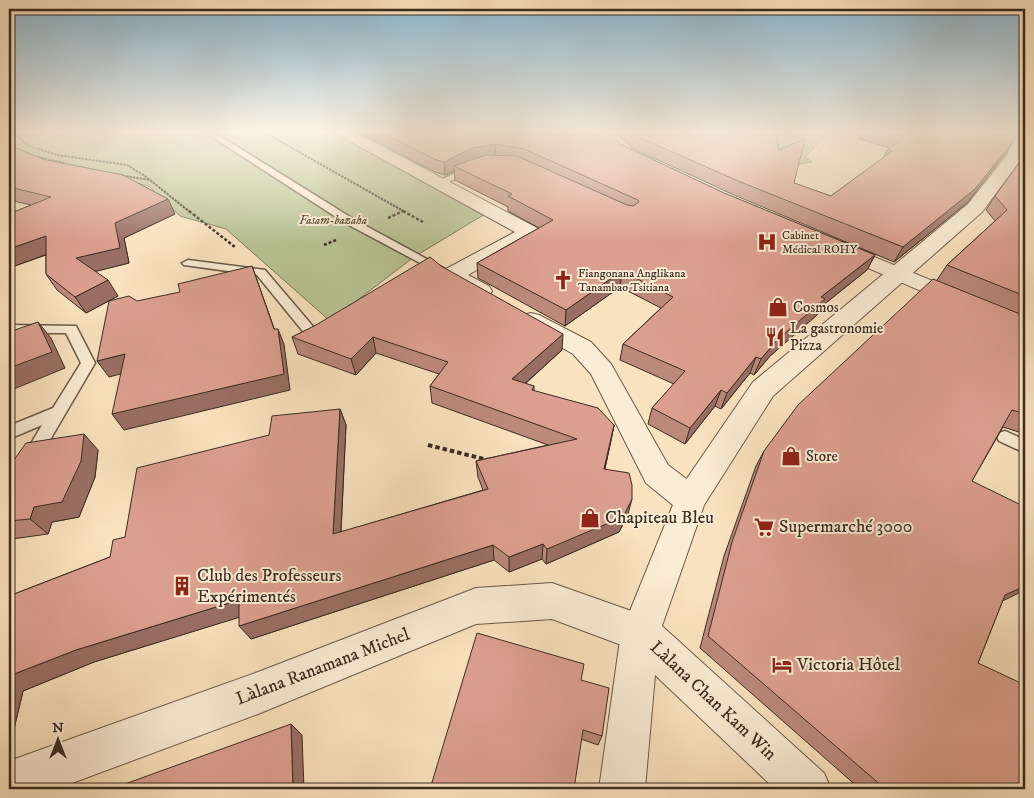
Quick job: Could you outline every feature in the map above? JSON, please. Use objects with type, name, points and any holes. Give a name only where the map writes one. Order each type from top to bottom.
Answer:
[{"type":"street","points":[[409,168],[530,232],[452,275]]},
{"type":"street","points":[[622,789],[640,633],[690,500],[763,389],[975,208],[1005,168]]},
{"type":"street","points":[[826,243],[1025,328]]},
{"type":"street","points":[[452,275],[582,348],[602,370],[618,405],[658,474],[690,500]]},
{"type":"street","name":"Làlana Ranamana Michel","points":[[9,784],[258,693],[476,606],[552,602],[640,633]]},
{"type":"street","name":"Làlana Chan Kam Win","points":[[640,633],[808,789]]},
{"type":"lane","points":[[266,168],[317,200],[452,275]]},
{"type":"lane","points":[[437,184],[470,168]]},
{"type":"lane","points":[[188,263],[261,272],[315,337],[331,327]]},
{"type":"lane","points":[[414,275],[431,265]]},
{"type":"lane","points":[[9,329],[71,329],[88,363],[23,470]]},
{"type":"lane","points":[[9,433],[57,412]]},
{"type":"lane","points":[[1005,437],[1025,447]]},
{"type":"path","points":[[132,168],[151,180],[220,234],[261,272]]},
{"type":"path","points":[[328,168],[423,222]]},
{"type":"path","points":[[112,173],[151,180]]},
{"type":"path","points":[[428,445],[494,462]]},
{"type":"green space","name":"Fasam-bazaha","points":[[74,168],[402,168],[485,214],[414,257],[330,321],[226,229],[180,216],[149,186]]},
{"type":"building","points":[[9,168],[89,168],[123,175],[168,199],[115,223],[120,248],[76,258],[108,280],[75,297],[46,274],[46,236],[9,249],[9,214],[51,197],[9,187]]},
{"type":"building","points":[[459,168],[544,168],[627,205],[633,206],[639,202],[567,168],[671,168],[724,193],[875,255],[821,297],[825,299],[777,340],[761,359],[756,357],[727,393],[721,390],[690,428],[652,408],[685,371],[623,344],[673,297],[622,271],[566,310],[477,263],[553,220],[508,196],[512,194]]},
{"type":"building","points":[[709,168],[798,168],[794,183],[831,196],[869,168],[992,168],[975,189],[903,247]]},
{"type":"building","points":[[1015,168],[1025,168],[1025,296],[947,265],[1007,210],[995,196]]},
{"type":"building","points":[[430,257],[441,266],[563,334],[512,379],[534,386],[532,390],[598,408],[614,425],[604,469],[629,473],[632,485],[632,499],[623,517],[547,549],[543,544],[509,557],[493,545],[239,626],[239,600],[76,650],[9,676],[9,596],[110,557],[113,540],[125,537],[137,468],[269,435],[272,416],[340,409],[333,534],[488,489],[476,461],[577,439],[430,386],[448,362],[373,337],[351,359],[292,337],[316,325]]},
{"type":"building","points":[[252,266],[274,329],[278,329],[284,374],[112,414],[125,354],[97,361],[109,301],[129,296],[137,301],[180,292],[178,284]]},
{"type":"building","points":[[933,279],[1025,316],[1025,414],[1012,410],[972,481],[1025,507],[1025,586],[1005,595],[978,663],[1025,685],[1025,789],[891,789],[885,784],[883,787],[708,636],[732,542],[764,451],[798,405]]},
{"type":"building","points":[[38,322],[52,352],[9,368],[9,332]]},
{"type":"building","points":[[84,434],[81,461],[62,502],[34,507],[30,519],[9,521],[9,467],[26,443]]},
{"type":"building","points":[[477,633],[584,664],[581,680],[609,688],[602,736],[583,730],[574,789],[430,789]]},
{"type":"building","points":[[291,724],[293,789],[111,789]]},
{"type":"building","points":[[765,784],[771,789],[737,789]]},
{"type":"place","name":"Cabinet Médical ROHY","points":[[767,242]]},
{"type":"place","name":"Fiangonana Anglikana Tanambao Tsitiana","points":[[563,280]]},
{"type":"place","name":"Cosmos","points":[[778,307]]},
{"type":"place","name":"La gastronomie Pizza","points":[[775,337]]},
{"type":"place","name":"Store","points":[[791,456]]},
{"type":"place","name":"Chapiteau Bleu","points":[[590,518]]},
{"type":"place","name":"Supermarché 3000","points":[[764,527]]},
{"type":"place","name":"Club des Professeurs Expérimentés","points":[[182,586]]},
{"type":"place","name":"Victoria Hôtel","points":[[782,665]]}]
